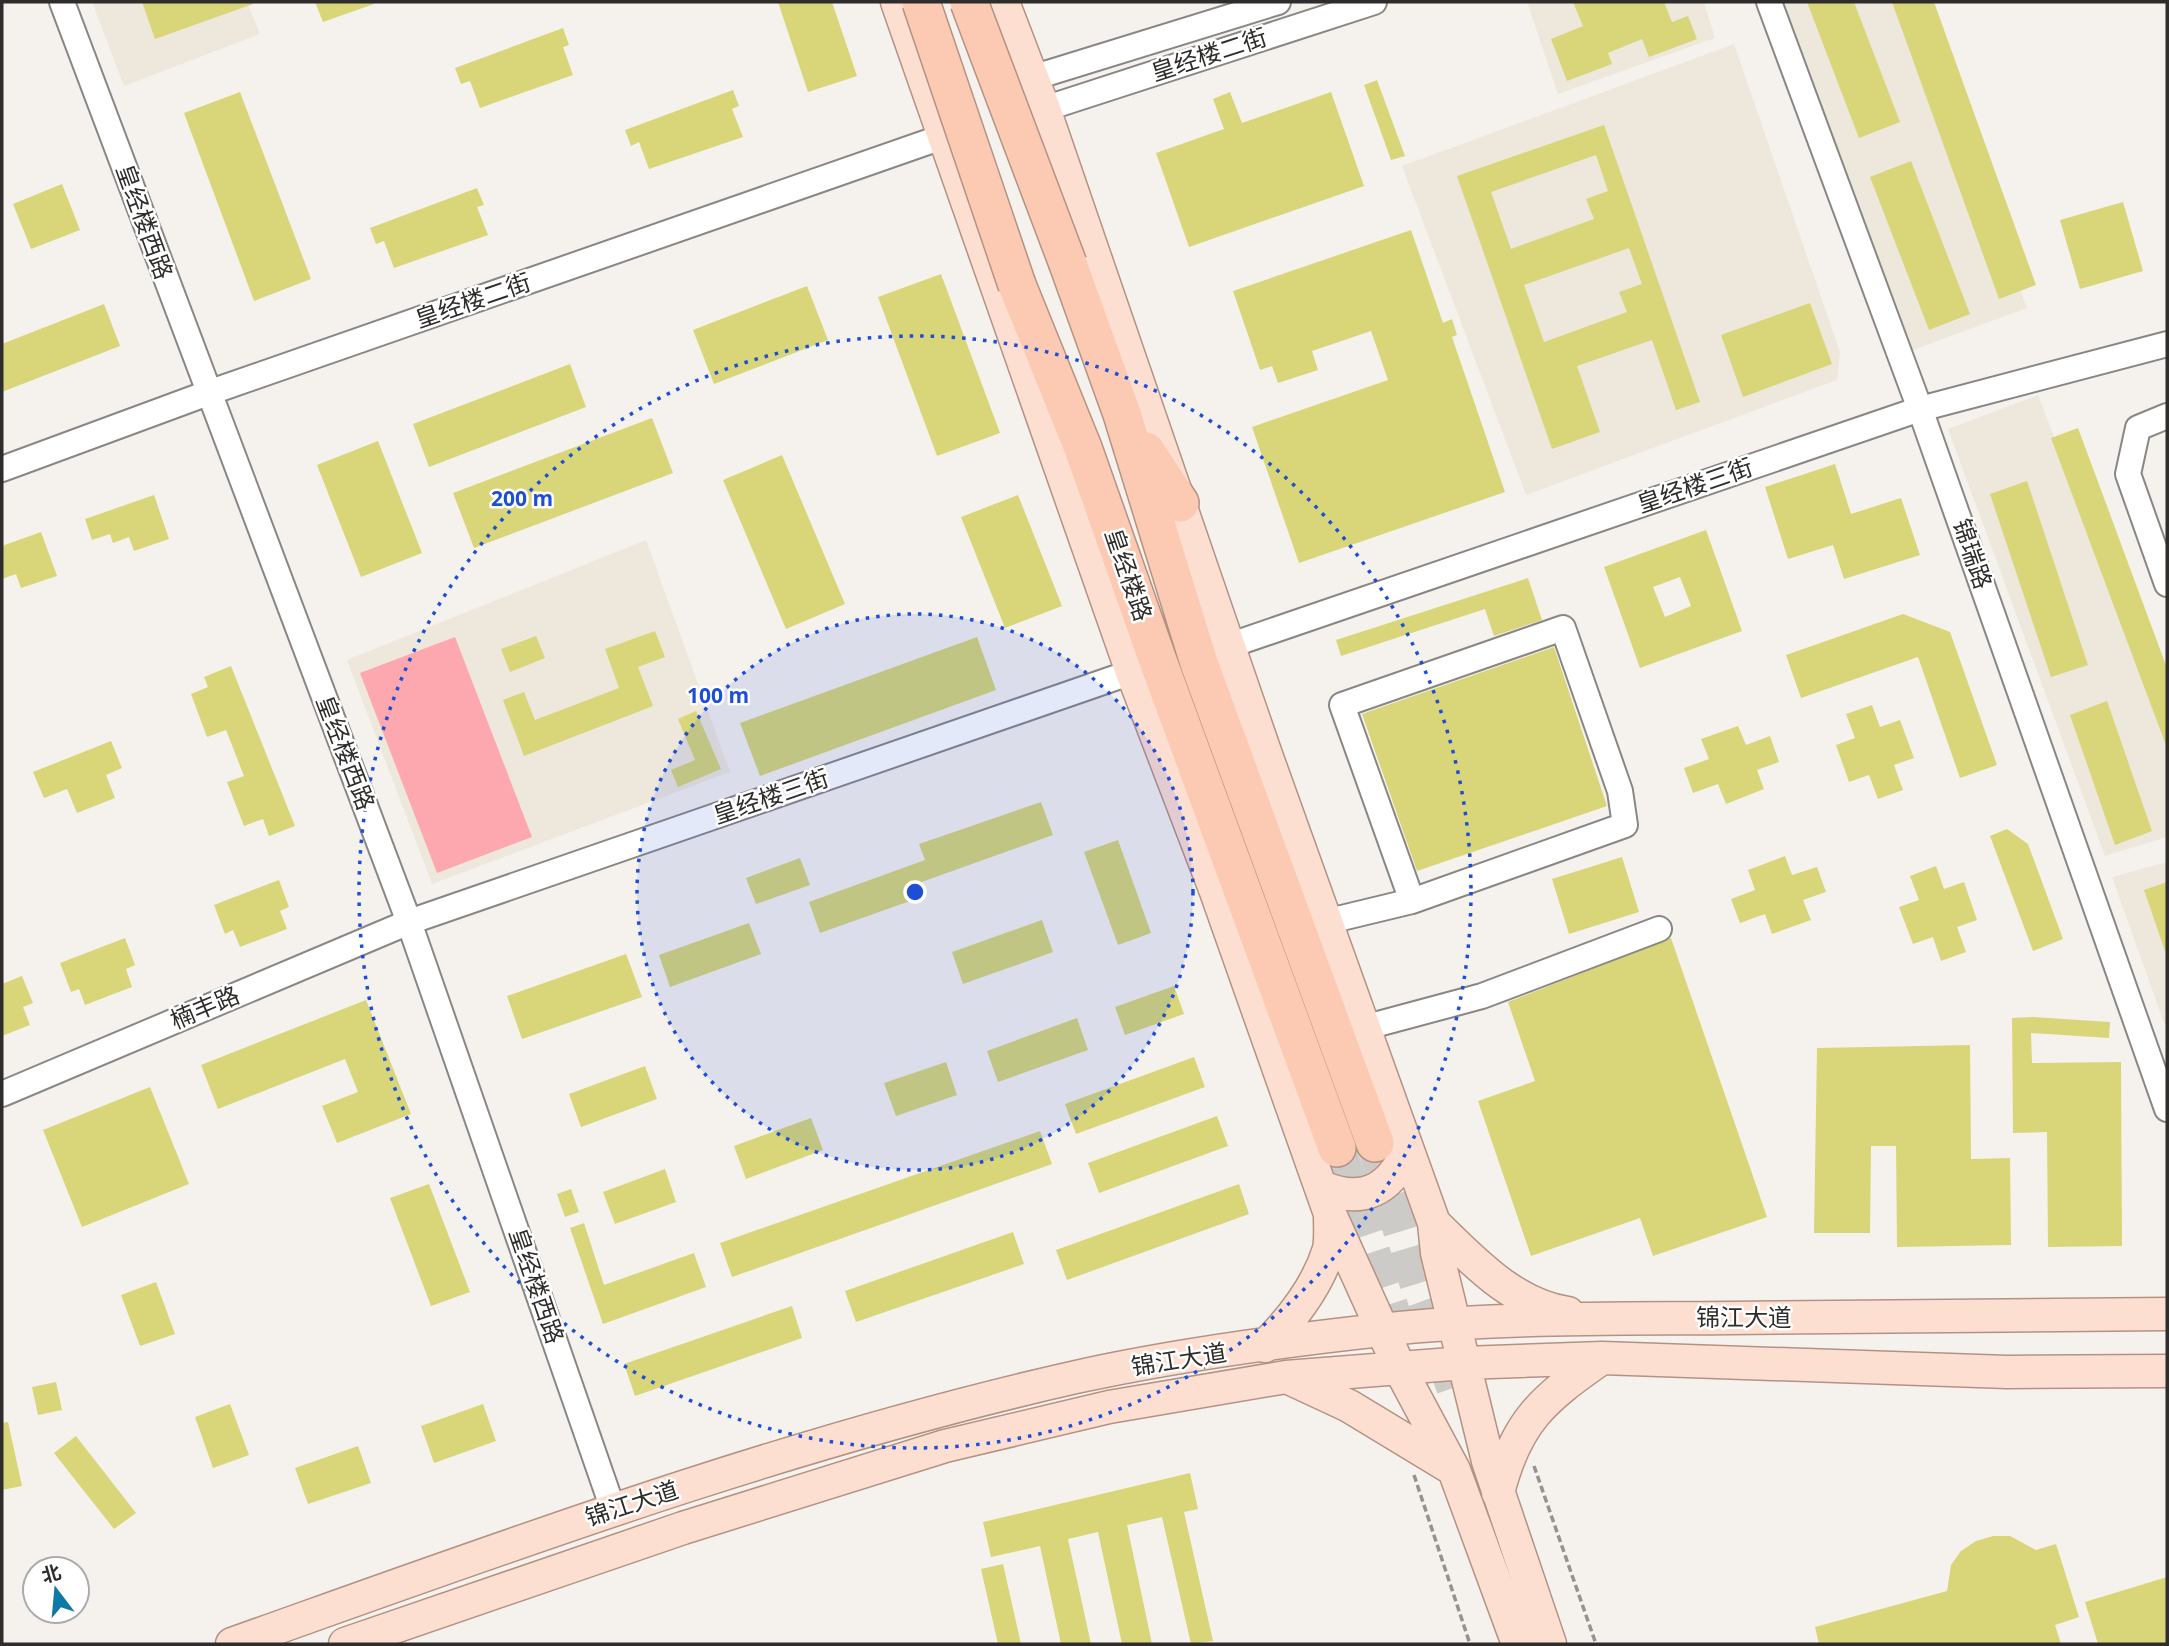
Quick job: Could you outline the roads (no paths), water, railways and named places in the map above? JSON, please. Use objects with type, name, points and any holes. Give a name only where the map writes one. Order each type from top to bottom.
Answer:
[{"type":"highway","name":"皇经楼路","points":[[921,2],[1017,285],[1083,448],[1337,1148]]},
{"type":"highway","name":"皇经楼路","points":[[968,2],[1122,414],[1199,663],[1391,1148]]},
{"type":"highway","points":[[1017,285],[1055,448]]},
{"type":"highway","points":[[1122,414],[1180,503]]},
{"type":"main road","points":[[897,2],[1132,672],[1215,889],[1284,1089],[1326,1200],[1381,1330],[1454,1469],[1518,1644]]},
{"type":"main road","points":[[1003,2],[1044,109],[1228,646],[1363,1028],[1391,1148],[1392,1179],[1375,1190],[1326,1200]]},
{"type":"main road","points":[[1391,1148],[1434,1223],[1492,1279],[1550,1310],[1608,1319]]},
{"type":"main road","points":[[1265,1346],[1289,1322],[1329,1248],[1326,1200]]},
{"type":"main road","points":[[1434,1223],[1437,1253],[1498,1493],[1550,1644]]},
{"type":"main road","name":"锦江大道","points":[[232,1644],[613,1509],[881,1428],[1078,1377],[1265,1346],[1381,1330],[1455,1324],[1608,1319],[2167,1314]]},
{"type":"main road","points":[[1498,1493],[1507,1458],[1521,1431],[1550,1395],[1602,1358]]},
{"type":"main road","name":"锦江大道","points":[[345,1644],[683,1528],[945,1446],[1109,1407],[1286,1377],[1464,1363],[1602,1358],[2007,1372],[2167,1371]]},
{"type":"main road","points":[[1286,1377],[1349,1406],[1454,1469]]},
{"type":"street","name":"皇经楼西路","points":[[62,2],[409,922],[613,1509]]},
{"type":"street","name":"皇经楼二街","points":[[1032,78],[1278,2]]},
{"type":"street","name":"皇经楼二街","points":[[1044,109],[1374,2]]},
{"type":"street","name":"锦瑞路","points":[[1769,2],[1920,409],[2167,1109]]},
{"type":"street","name":"皇经楼二街","points":[[2,469],[208,393],[945,136]]},
{"type":"street","name":"皇经楼三街","points":[[1228,646],[1920,409],[2167,344]]},
{"type":"street","points":[[2167,416],[2138,428],[2128,474],[2167,584]]},
{"type":"street","points":[[1325,922],[1412,901],[1625,825],[1620,791],[1563,628],[1342,705],[1412,901]]},
{"type":"street","name":"皇经楼三街","points":[[409,922],[1132,672]]},
{"type":"street","name":"楠丰路","points":[[2,1094],[409,922]]},
{"type":"street","points":[[1363,1028],[1482,996],[1659,929]]},
{"type":"tunnel","points":[[1375,1143],[1421,1293],[1458,1396]]},
{"type":"tunnel","points":[[1337,1148],[1403,1347]]}]
